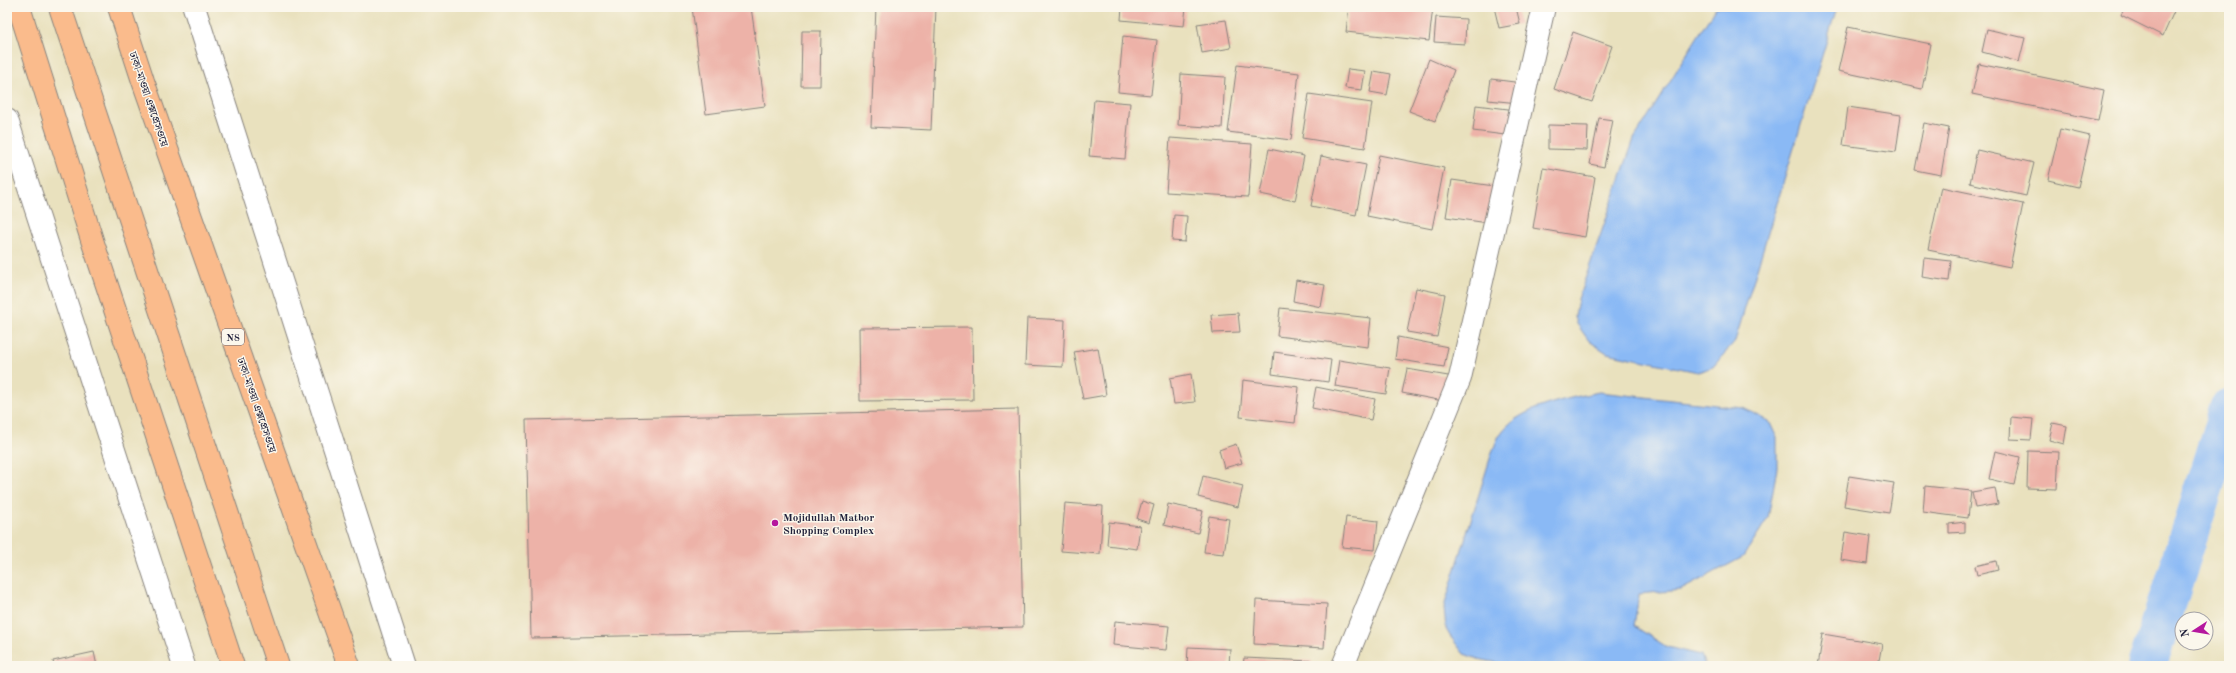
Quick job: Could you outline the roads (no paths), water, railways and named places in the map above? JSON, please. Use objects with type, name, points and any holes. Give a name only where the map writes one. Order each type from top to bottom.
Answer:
[{"type":"highway","points":[[19,7],[92,240],[233,666]]},
{"type":"highway","points":[[60,7],[278,666]]},
{"type":"highway","name":"ঢাকা-মাওয়া এক্সপ্রেসওয়ে","points":[[119,7],[142,81],[349,666]]},
{"type":"street","points":[[194,7],[404,666]]},
{"type":"street","points":[[1343,666],[1460,378],[1544,7]]},
{"type":"street","points":[[7,120],[184,666]]},
{"type":"water","points":[[1716,7],[1837,7],[1735,341],[1713,367],[1698,372],[1607,353],[1589,341],[1577,324],[1575,316],[1578,299],[1634,139]]},
{"type":"water","points":[[1599,392],[1743,408],[1769,421],[1777,438],[1777,468],[1768,518],[1743,557],[1681,590],[1639,594],[1634,626],[1667,647],[1701,655],[1705,666],[1514,666],[1478,659],[1464,654],[1446,629],[1444,607],[1498,437],[1509,424],[1532,410],[1574,397]]},
{"type":"waterway","points":[[2147,666],[2229,408]]},
{"type":"place","name":"Mojidullah Matbor Shopping Complex","points":[[775,523]]}]
